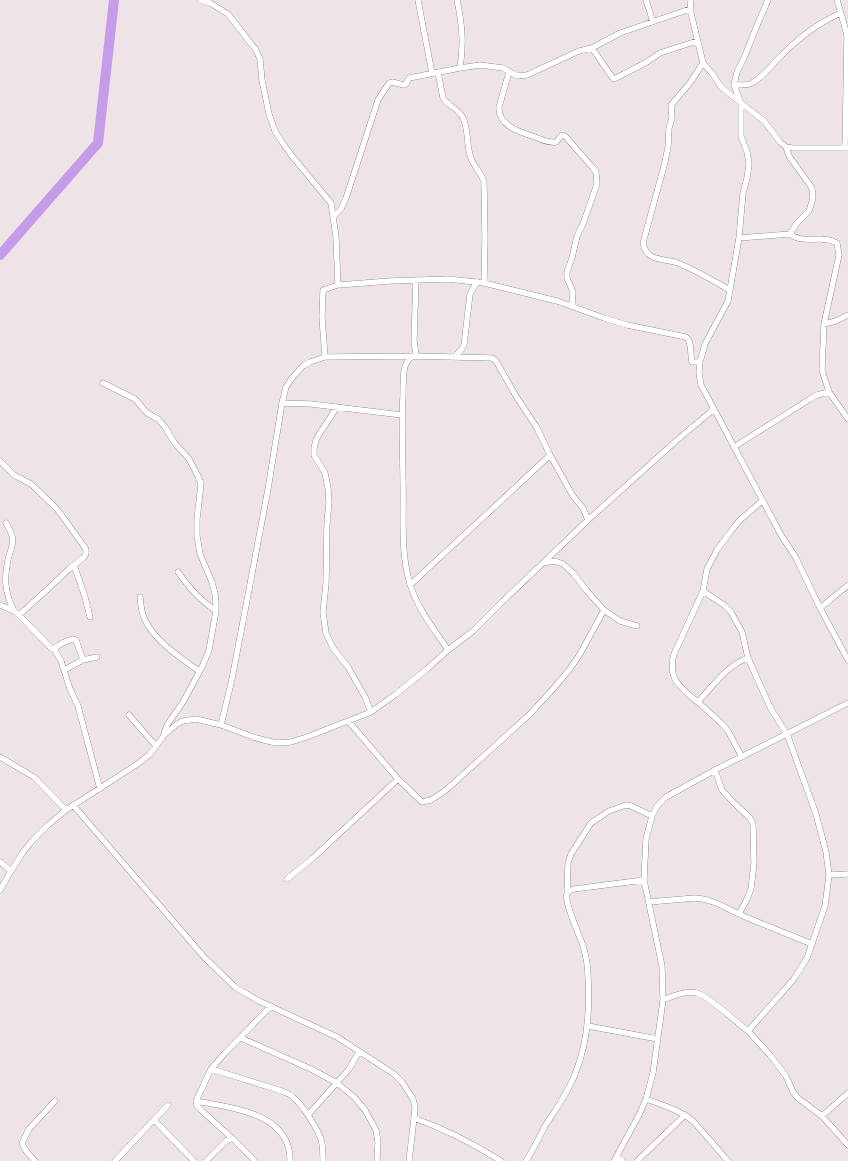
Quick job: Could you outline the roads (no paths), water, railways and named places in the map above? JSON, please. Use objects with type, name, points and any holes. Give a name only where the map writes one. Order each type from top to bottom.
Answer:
[{"type":"street","points":[[200,0],[210,3],[228,14],[256,50],[260,59],[262,80],[269,114],[275,131],[292,156],[331,203],[336,237],[338,285]]},
{"type":"street","points":[[418,0],[435,72],[443,98],[459,112],[464,119],[470,156],[473,163],[483,176],[485,232],[484,283]]},
{"type":"street","points":[[457,0],[461,21],[463,50],[460,68]]},
{"type":"street","points":[[646,0],[653,22]]},
{"type":"street","points":[[691,0],[690,9],[703,63],[721,86],[764,121],[780,142],[786,147],[789,156],[812,188],[813,198],[809,211],[797,223],[790,234]]},
{"type":"street","points":[[768,0],[737,72],[734,85],[741,103],[740,136],[747,152],[747,178],[743,193],[738,238],[728,301],[705,344],[700,362],[699,373],[701,385],[762,501],[796,558],[820,608],[848,660]]},
{"type":"street","points":[[786,147],[847,148],[846,36],[837,1],[844,0]]},
{"type":"street","points":[[333,217],[341,209],[346,198],[378,100],[388,84],[392,82],[405,84],[409,78],[435,72],[480,65],[500,68],[518,76],[528,75],[579,51],[592,48],[620,33],[690,9]]},
{"type":"street","points":[[734,85],[743,86],[752,84],[765,73],[794,43],[828,19],[841,13]]},
{"type":"street","points":[[592,48],[613,78],[647,62],[660,53],[697,41]]},
{"type":"street","points":[[703,63],[690,83],[671,105],[672,118],[669,128],[665,162],[643,243],[650,256],[674,262],[691,269],[730,290]]},
{"type":"street","points":[[509,72],[499,107],[500,115],[507,124],[515,130],[548,142],[556,142],[562,135],[565,136],[596,172],[597,184],[583,224],[577,236],[567,272],[574,292],[572,306]]},
{"type":"street","points":[[738,238],[790,234],[796,238],[826,239],[837,243],[839,249],[838,259],[824,324],[822,370],[828,392],[848,419]]},
{"type":"street","points":[[325,358],[322,317],[323,290],[338,285],[448,279],[484,283],[572,306],[627,325],[686,337],[690,342],[692,362],[700,362]]},
{"type":"street","points":[[414,356],[416,280]]},
{"type":"street","points":[[455,356],[462,350],[464,345],[470,294],[477,282]]},
{"type":"street","points":[[824,324],[836,322],[848,315]]},
{"type":"street","points":[[414,356],[407,361],[404,372],[402,415],[402,513],[406,567],[414,597],[448,650]]},
{"type":"street","points":[[221,725],[232,679],[248,595],[268,489],[282,402],[286,387],[292,378],[303,366],[310,362],[325,358],[414,356],[492,358],[496,361],[516,396],[537,428],[550,455],[569,488],[583,508],[588,520]]},
{"type":"street","points":[[103,383],[135,398],[147,413],[158,419],[174,442],[188,457],[201,484],[196,536],[200,554],[212,582],[215,594],[216,611],[209,650],[183,702],[167,725],[164,735]]},
{"type":"street","points":[[734,447],[816,395],[828,392]]},
{"type":"street","points":[[282,402],[402,415]]},
{"type":"street","points":[[337,407],[318,436],[314,448],[314,455],[325,474],[329,502],[327,523],[326,584],[323,612],[326,633],[333,648],[348,667],[366,696],[371,712]]},
{"type":"street","points":[[0,890],[32,841],[48,825],[66,810],[100,789],[149,755],[164,735],[177,724],[187,720],[196,719],[221,725],[253,737],[276,742],[291,742],[349,722],[371,712],[473,631],[588,520],[714,409]]},
{"type":"street","points":[[410,585],[550,455]]},
{"type":"street","points":[[0,461],[14,475],[31,484],[57,508],[86,550],[86,554],[49,588],[16,613]]},
{"type":"street","points":[[742,757],[728,730],[678,685],[673,673],[672,665],[674,654],[703,591],[707,569],[717,550],[740,520],[762,501]]},
{"type":"street","points":[[6,523],[14,541],[7,564],[6,589],[8,598],[16,613],[54,650],[61,662],[78,706],[100,789]]},
{"type":"street","points":[[542,563],[555,561],[563,564],[573,573],[604,610],[620,621],[637,626]]},
{"type":"street","points":[[74,565],[90,617]]},
{"type":"street","points":[[178,572],[190,590],[201,601],[216,611]]},
{"type":"street","points":[[820,608],[848,584]]},
{"type":"street","points":[[703,591],[724,605],[731,612],[742,632],[748,658],[771,709],[787,734],[816,814],[826,852],[830,875],[824,906],[807,958],[794,979],[748,1031]]},
{"type":"street","points":[[140,597],[141,611],[147,624],[165,646],[199,671]]},
{"type":"street","points":[[0,605],[16,613]]},
{"type":"street","points":[[349,722],[398,779],[422,802],[431,800],[446,790],[529,715],[553,689],[580,654],[604,610]]},
{"type":"street","points":[[54,650],[68,640],[76,640],[83,660]]},
{"type":"street","points":[[64,670],[83,660],[97,656]]},
{"type":"street","points":[[698,702],[725,672],[734,665],[748,658]]},
{"type":"street","points":[[623,1161],[615,1159],[646,1099],[653,1073],[663,1000],[662,966],[644,880],[646,839],[652,816],[657,806],[666,797],[714,770],[848,703]]},
{"type":"street","points":[[129,714],[156,746]]},
{"type":"street","points":[[0,757],[34,777],[66,810]]},
{"type":"street","points":[[714,770],[722,790],[750,818],[753,824],[754,863],[751,889],[740,914]]},
{"type":"street","points":[[287,879],[314,857],[398,779]]},
{"type":"street","points":[[74,805],[204,957],[234,986],[259,1001],[337,1037],[394,1074],[402,1082],[414,1100],[415,1107],[409,1161]]},
{"type":"street","points":[[526,1161],[545,1127],[565,1096],[583,1051],[588,1026],[588,974],[584,949],[567,899],[568,863],[571,854],[591,823],[609,811],[626,805],[652,816]]},
{"type":"street","points":[[0,862],[11,871]]},
{"type":"street","points":[[830,875],[848,874]]},
{"type":"street","points":[[567,894],[569,891],[574,889],[644,880]]},
{"type":"street","points":[[649,902],[703,898],[712,900],[740,914],[812,944]]},
{"type":"street","points":[[663,1000],[690,993],[697,993],[707,998],[748,1031],[770,1055],[786,1076],[793,1092],[798,1098],[822,1116],[848,1145]]},
{"type":"street","points":[[255,1161],[197,1106],[196,1101],[211,1069],[271,1006]]},
{"type":"street","points":[[588,1026],[658,1039]]},
{"type":"street","points":[[241,1038],[294,1061],[337,1083],[361,1103],[373,1123],[378,1136],[377,1161]]},
{"type":"street","points":[[308,1115],[349,1069],[359,1052]]},
{"type":"street","points":[[211,1069],[289,1094],[294,1098],[308,1115],[320,1138],[323,1161]]},
{"type":"street","points":[[822,1116],[848,1093]]},
{"type":"street","points":[[646,1099],[685,1115],[694,1122],[728,1161]]},
{"type":"street","points":[[35,1161],[26,1151],[22,1142],[29,1129],[55,1101]]},
{"type":"street","points":[[196,1101],[244,1111],[265,1119],[284,1137],[290,1150],[290,1161]]},
{"type":"street","points":[[115,1161],[168,1105]]},
{"type":"street","points":[[637,1161],[685,1115]]},
{"type":"street","points":[[414,1118],[460,1137],[501,1161]]},
{"type":"street","points":[[154,1120],[194,1161]]},
{"type":"street","points":[[206,1161],[226,1141],[232,1138]]},
{"type":"waterway","points":[[0,255],[98,143],[114,0]]}]
